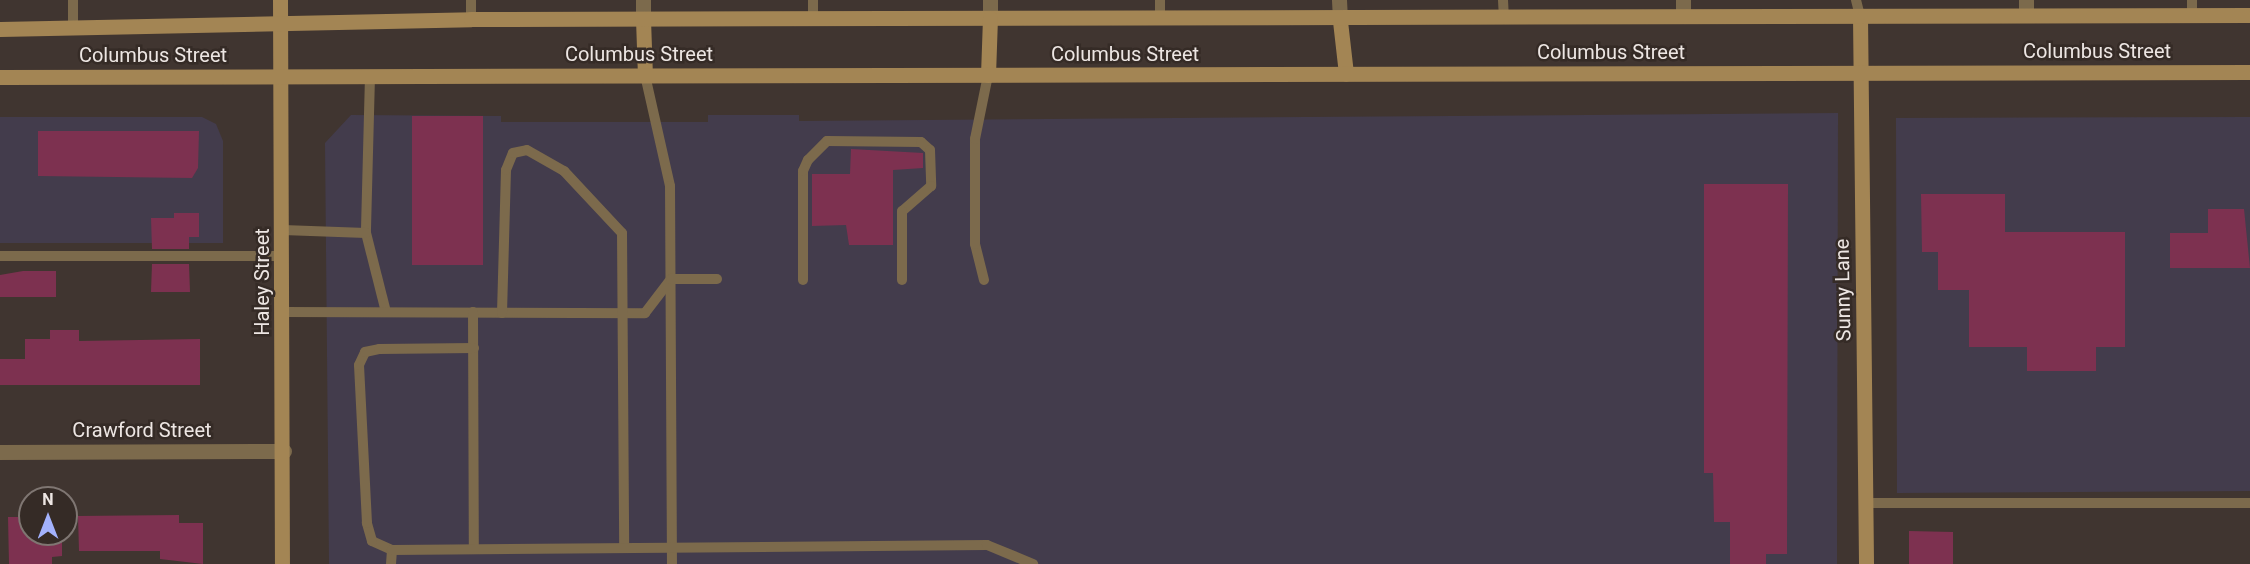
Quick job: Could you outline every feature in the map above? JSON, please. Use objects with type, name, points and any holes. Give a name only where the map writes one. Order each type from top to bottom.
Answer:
[{"type":"main road","name":"Haley Street","points":[[280,0],[284,451],[282,564]]},
{"type":"main road","name":"Columbus Street","points":[[0,28],[280,26],[471,19],[990,18],[1340,21],[1860,16],[2026,8],[2192,8],[2250,15]]},
{"type":"main road","name":"Sunny Lane","points":[[1860,16],[1866,564]]},
{"type":"main road","points":[[988,75],[990,18]]},
{"type":"main road","points":[[643,19],[645,75]]},
{"type":"main road","points":[[1340,21],[1346,74]]},
{"type":"main road","name":"Columbus Street","points":[[0,77],[2250,72]]},
{"type":"street","points":[[642,0],[643,19]]},
{"type":"street","points":[[990,0],[990,18]]},
{"type":"street","points":[[1340,0],[1340,21]]},
{"type":"street","points":[[1683,0],[1683,16]]},
{"type":"street","name":"Crawford Street","points":[[0,452],[284,451]]},
{"type":"lane","points":[[73,0],[73,28]]},
{"type":"lane","points":[[471,0],[471,19]]},
{"type":"lane","points":[[813,0],[813,19]]},
{"type":"lane","points":[[1160,0],[1160,19]]},
{"type":"lane","points":[[1503,0],[1503,18]]},
{"type":"lane","points":[[1856,0],[1860,16]]},
{"type":"lane","points":[[645,75],[670,186],[672,564]]},
{"type":"lane","points":[[984,280],[975,244],[975,139],[988,75]]},
{"type":"lane","points":[[370,76],[366,232],[386,312]]},
{"type":"lane","points":[[803,280],[803,171],[827,141],[921,142],[930,150],[931,186],[902,211],[902,280]]},
{"type":"lane","points":[[502,313],[506,170],[513,153],[527,150],[564,171],[622,233],[627,313],[624,548]]},
{"type":"lane","points":[[283,230],[366,232]]},
{"type":"lane","points":[[0,256],[283,256]]},
{"type":"lane","points":[[670,279],[717,279]]},
{"type":"lane","points":[[283,312],[645,313],[670,279]]},
{"type":"lane","points":[[473,312],[474,549]]},
{"type":"lane","points":[[474,348],[379,349],[365,352],[359,365],[366,524],[372,541],[392,550],[987,545],[1033,564]]},
{"type":"lane","points":[[1866,502],[2250,503]]},
{"type":"lane","points":[[391,564],[392,550]]},
{"type":"shaded area","points":[[1838,113],[1837,564],[329,564],[325,143],[351,115],[501,116],[501,122],[708,122],[708,115],[799,115],[799,121]]},
{"type":"shaded area","points":[[0,117],[202,117],[216,124],[223,141],[223,243],[0,243]]},
{"type":"shaded area","points":[[2250,117],[2250,491],[1897,493],[1896,118]]},
{"type":"building","points":[[412,116],[483,116],[483,265],[412,265]]},
{"type":"building","points":[[38,131],[199,131],[198,168],[192,178],[38,176]]},
{"type":"building","points":[[851,149],[923,153],[923,168],[893,170],[893,245],[849,245],[846,225],[812,226],[812,174],[850,174]]},
{"type":"building","points":[[1704,184],[1788,184],[1787,554],[1766,554],[1766,564],[1730,564],[1730,522],[1714,522],[1713,473],[1704,473]]},
{"type":"building","points":[[1921,194],[2005,194],[2005,232],[2125,232],[2125,347],[2096,347],[2096,371],[2027,371],[2027,347],[1969,347],[1969,290],[1938,290],[1938,252],[1922,252]]},
{"type":"building","points":[[2208,209],[2244,209],[2250,268],[2170,268],[2170,233],[2208,233]]},
{"type":"building","points":[[174,213],[199,213],[199,237],[189,237],[189,249],[152,249],[151,218],[174,218]]},
{"type":"building","points":[[152,264],[189,264],[190,292],[151,292]]},
{"type":"building","points":[[23,271],[56,271],[56,297],[0,297],[0,275]]},
{"type":"building","points":[[50,330],[79,330],[79,341],[200,339],[200,385],[0,385],[0,359],[25,359],[25,339],[50,339]]},
{"type":"building","points":[[179,515],[179,523],[203,523],[203,564],[160,559],[160,551],[79,551],[78,516]]},
{"type":"building","points":[[8,517],[18,517],[18,546],[62,546],[62,556],[52,557],[52,564],[9,564]]},
{"type":"building","points":[[1909,531],[1953,532],[1953,564],[1909,564]]}]
